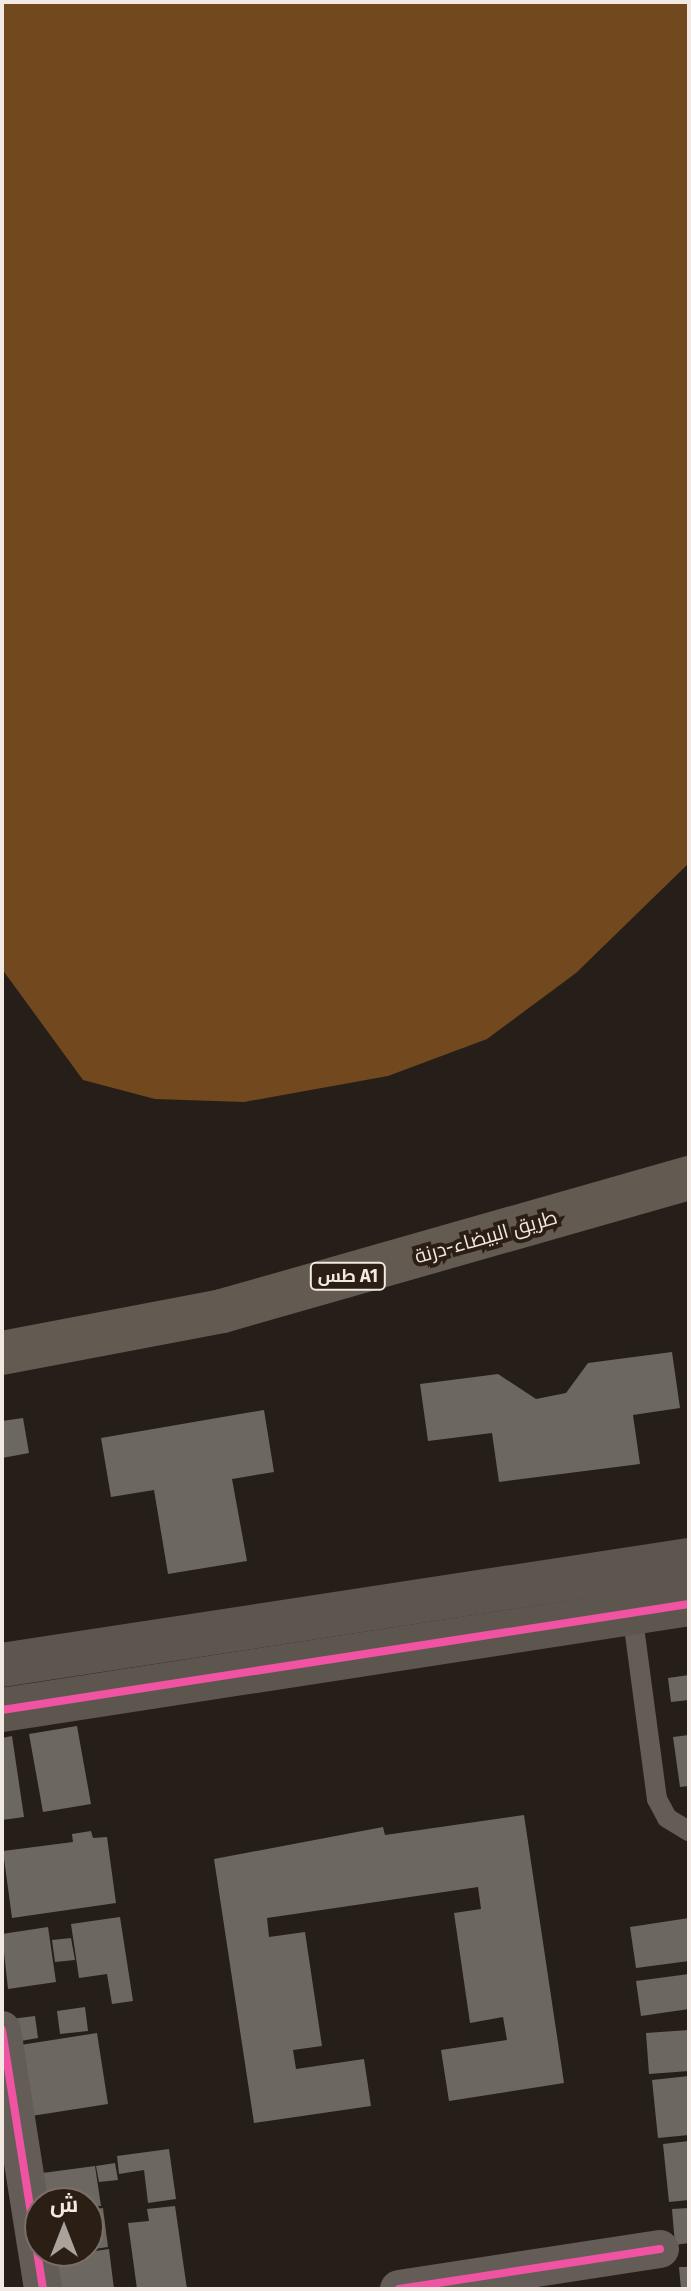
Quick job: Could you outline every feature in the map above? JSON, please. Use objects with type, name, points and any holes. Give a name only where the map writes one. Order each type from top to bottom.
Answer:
[{"type":"highway","name":"طريق البيضاء-درنة","points":[[2,1353],[222,1311],[689,1178]]},
{"type":"street","points":[[2,1665],[689,1560]]},
{"type":"street","points":[[2,1710],[689,1604]]},
{"type":"street","points":[[2,2030],[14,2184],[43,2289]]},
{"type":"street","points":[[399,2289],[536,2279],[660,2249]]},
{"type":"lane","points":[[632,1612],[657,1799],[667,1818],[689,1831]]},
{"type":"shaded area","points":[[2,2],[689,2],[689,863],[576,973],[487,1039],[388,1076],[244,1102],[155,1099],[83,1080],[2,969]]},
{"type":"building","points":[[672,1352],[680,1408],[633,1415],[640,1464],[499,1482],[492,1433],[428,1441],[420,1384],[498,1374],[536,1399],[566,1393],[588,1363]]},
{"type":"building","points":[[264,1410],[274,1472],[232,1479],[247,1561],[168,1574],[154,1490],[111,1497],[101,1438]]},
{"type":"building","points":[[23,1418],[29,1453],[2,1458],[2,1421]]},
{"type":"building","points":[[689,1675],[689,1700],[671,1702],[668,1678]]},
{"type":"building","points":[[77,1726],[91,1804],[43,1812],[29,1734]]},
{"type":"building","points":[[689,1735],[689,1786],[680,1787],[673,1737]]},
{"type":"building","points":[[12,1736],[24,1817],[2,1820],[2,1738]]},
{"type":"building","points":[[524,1815],[564,2083],[449,2101],[441,2050],[507,2040],[503,2017],[470,2023],[454,1913],[481,1909],[478,1887],[267,1918],[269,1937],[305,1932],[322,2046],[293,2050],[296,2069],[364,2059],[371,2106],[254,2123],[214,1859],[383,1827],[385,1835]]},
{"type":"building","points":[[91,1831],[93,1838],[107,1837],[116,1903],[12,1918],[3,1851],[73,1842],[72,1834]]},
{"type":"building","points":[[120,1917],[133,2001],[112,2004],[107,1974],[79,1978],[71,1924]]},
{"type":"building","points":[[689,1918],[689,1961],[636,1968],[630,1927]]},
{"type":"building","points":[[48,1927],[56,1982],[8,1989],[2,1934]]},
{"type":"building","points":[[71,1938],[75,1960],[55,1962],[52,1940]]},
{"type":"building","points":[[689,1974],[689,2009],[641,2016],[636,1981]]},
{"type":"building","points":[[85,2007],[88,2031],[60,2034],[57,2011]]},
{"type":"building","points":[[35,2016],[38,2038],[15,2042],[11,2019]]},
{"type":"building","points":[[689,2030],[689,2071],[649,2074],[646,2033]]},
{"type":"building","points":[[97,2033],[108,2104],[25,2117],[14,2046]]},
{"type":"building","points":[[689,2076],[689,2135],[658,2138],[652,2080]]},
{"type":"building","points":[[689,2141],[689,2200],[669,2202],[663,2144]]},
{"type":"building","points":[[169,2149],[176,2199],[148,2203],[144,2170],[119,2174],[117,2156]]},
{"type":"building","points":[[115,2163],[118,2180],[99,2182],[96,2166]]},
{"type":"building","points":[[95,2166],[98,2187],[37,2187],[35,2174]]},
{"type":"building","points":[[175,2206],[187,2289],[137,2289],[128,2223],[149,2221],[147,2209]]},
{"type":"building","points":[[689,2208],[689,2243],[675,2245],[672,2209]]},
{"type":"building","points":[[104,2216],[108,2247],[104,2248]]},
{"type":"building","points":[[109,2249],[114,2289],[52,2289],[49,2267],[104,2267],[104,2250]]},
{"type":"building","points":[[679,2267],[689,2267],[689,2289],[681,2289]]},
{"type":"cycle path","points":[[2,1710],[689,1604]]},
{"type":"cycle path","points":[[2,2030],[43,2289]]},
{"type":"cycle path","points":[[399,2289],[660,2249]]}]
